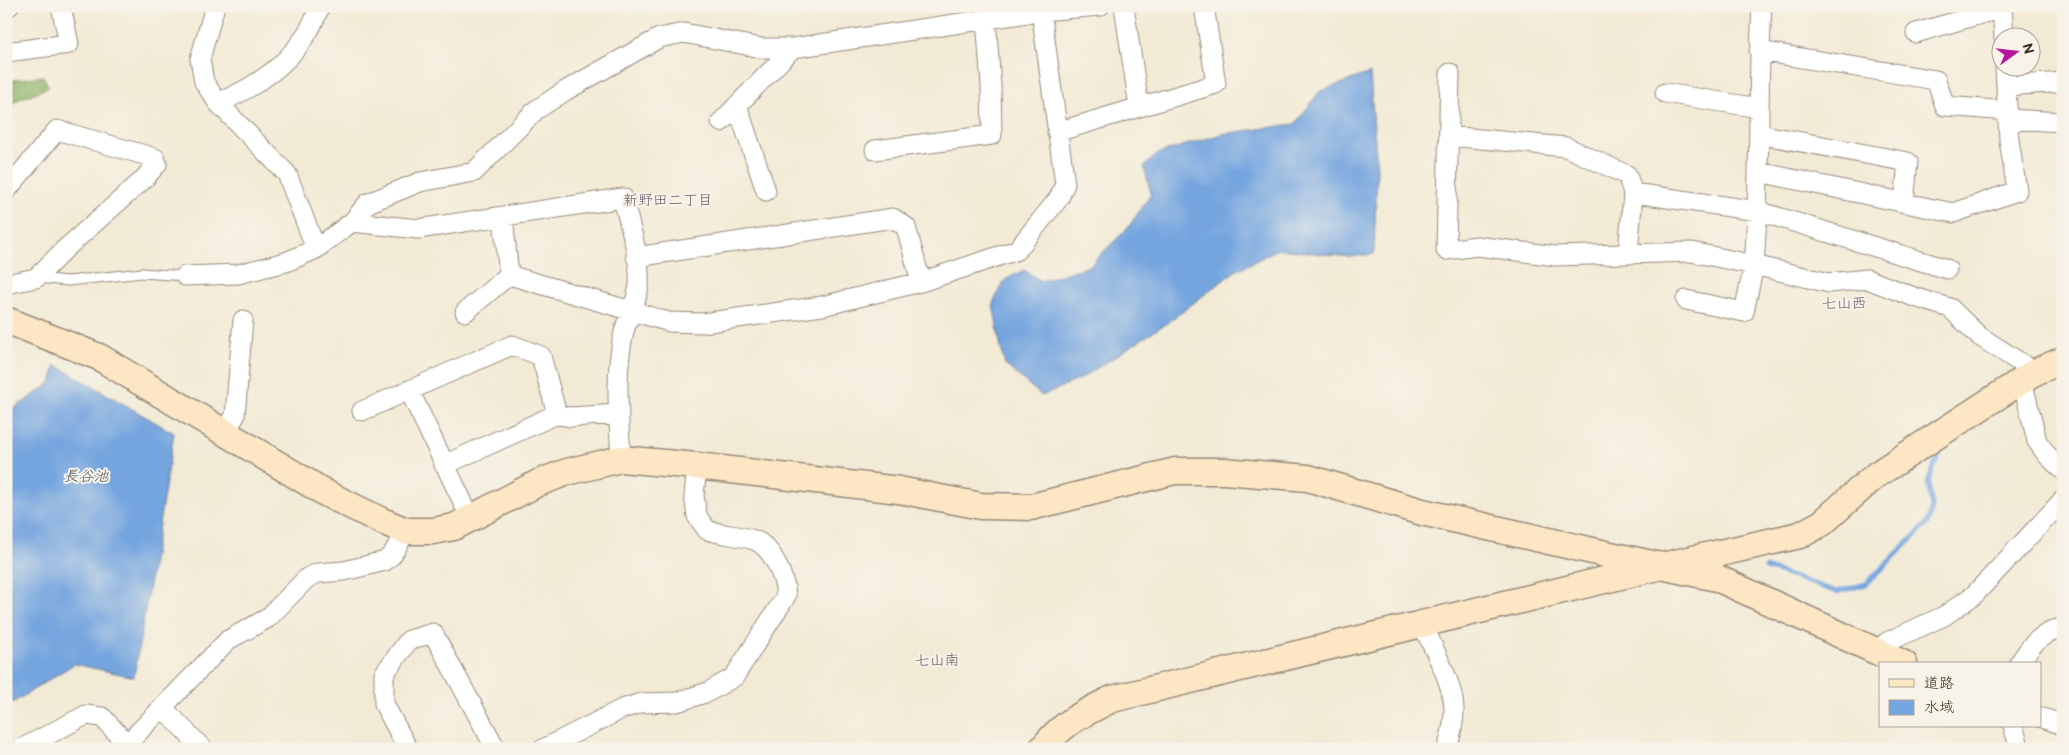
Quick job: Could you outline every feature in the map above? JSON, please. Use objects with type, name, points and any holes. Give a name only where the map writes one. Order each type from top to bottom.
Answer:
[{"type":"street","points":[[6,52],[69,44],[61,6]]},
{"type":"street","points":[[215,6],[200,59],[204,82],[218,102],[287,174],[316,249]]},
{"type":"street","points":[[218,102],[244,91],[276,70],[298,46],[320,6]]},
{"type":"street","points":[[185,276],[238,274],[286,262],[316,249],[352,222],[368,203],[420,182],[474,172],[536,110],[565,91],[659,38],[684,33],[761,48],[793,48],[1041,11],[1100,6]]},
{"type":"street","points":[[1124,6],[1139,107]]},
{"type":"street","points":[[1057,132],[1216,84],[1204,6]]},
{"type":"street","points":[[1686,300],[1744,312],[1754,265],[1758,211],[1759,51],[1762,6]]},
{"type":"street","points":[[1916,34],[2002,7],[2003,28]]},
{"type":"street","points":[[509,275],[669,322],[703,323],[822,306],[921,282],[1017,250],[1059,198],[1065,184],[1041,11]]},
{"type":"street","points":[[875,150],[992,135],[991,85],[986,19]]},
{"type":"street","points":[[721,122],[793,48]]},
{"type":"street","points":[[1759,51],[1936,80],[1945,106],[2063,122]]},
{"type":"street","points":[[1450,73],[1446,250],[1477,246],[1556,256],[1692,252],[1829,283],[1868,279],[1914,297],[1950,308],[1978,336],[2029,376],[2037,441],[2047,455],[2063,470]]},
{"type":"street","points":[[1758,172],[1953,213],[2017,191],[2009,140],[2006,78]]},
{"type":"street","points":[[2017,78],[2063,82]]},
{"type":"street","points":[[1665,93],[1759,108]]},
{"type":"street","points":[[737,106],[766,191]]},
{"type":"street","points":[[6,190],[56,130],[155,158],[157,164],[143,180],[64,250],[36,278],[6,284]]},
{"type":"street","points":[[1759,134],[1908,162],[1904,203]]},
{"type":"street","points":[[1449,136],[1566,147],[1627,175],[1633,193],[1628,254]]},
{"type":"street","points":[[1633,193],[1758,211],[1947,269]]},
{"type":"street","points":[[352,222],[418,229],[623,198],[636,257],[639,285],[632,312],[624,331],[620,359],[620,459]]},
{"type":"street","points":[[503,217],[509,275]]},
{"type":"street","points":[[636,257],[893,218],[906,227],[921,282]]},
{"type":"street","points":[[466,312],[509,275]]},
{"type":"street","points":[[6,320],[99,357],[224,434],[327,494],[406,531],[433,531],[454,527],[538,483],[567,472],[620,459],[697,466],[899,490],[981,506],[1031,507],[1175,471],[1224,471],[1308,478],[1422,512],[1717,578],[1900,662]]},
{"type":"street","points":[[224,434],[235,416],[242,320]]},
{"type":"street","points":[[362,411],[512,345],[541,356],[557,414]]},
{"type":"street","points":[[1042,749],[1070,720],[1112,699],[1662,566],[1800,535],[1822,524],[1876,475],[2029,376],[2063,360]]},
{"type":"street","points":[[409,390],[471,519]]},
{"type":"street","points":[[444,465],[557,414],[570,417],[619,414]]},
{"type":"street","points":[[543,749],[622,709],[641,703],[677,702],[708,692],[734,677],[786,596],[785,584],[778,567],[764,547],[755,540],[707,530],[697,516],[694,496],[697,466]]},
{"type":"street","points":[[1876,651],[1887,642],[1944,616],[1974,595],[2063,500]]},
{"type":"street","points":[[21,749],[86,715],[102,717],[124,746],[228,640],[268,618],[307,578],[318,573],[344,571],[385,561],[392,555],[406,531]]},
{"type":"street","points":[[1423,625],[1451,692],[1454,710],[1447,749]]},
{"type":"street","points":[[2020,662],[2031,645],[2041,636],[2063,627]]},
{"type":"street","points":[[408,749],[384,704],[384,674],[409,640],[433,633],[496,749]]},
{"type":"street","points":[[163,708],[203,749]]},
{"type":"street","points":[[2042,717],[2063,726]]},
{"type":"street","points":[[2014,728],[2020,749]]},
{"type":"lane","points":[[36,278],[68,281],[142,273],[185,276]]},
{"type":"green space","points":[[43,76],[49,87],[15,101],[6,117],[6,84],[17,79]]},
{"type":"water","points":[[1370,73],[1377,169],[1374,254],[1350,257],[1278,249],[1234,272],[1170,321],[1080,379],[1042,396],[1005,365],[993,303],[1005,280],[1024,270],[1041,281],[1089,266],[1127,229],[1151,194],[1144,167],[1157,154],[1221,134],[1295,124],[1320,91]]},
{"type":"water","name":"長谷池","points":[[56,365],[174,433],[134,677],[74,664],[6,707],[6,414],[51,383]]},
{"type":"waterway","points":[[2037,385],[2063,377]]},
{"type":"waterway","points":[[1766,568],[1837,592],[1866,584],[1927,524],[1932,507],[1928,482],[1943,444]]},
{"type":"district","name":"新野田二丁目","points":[[668,200]]},
{"type":"district","name":"七山西","points":[[1844,303]]},
{"type":"district","name":"七山南","points":[[937,660]]}]
